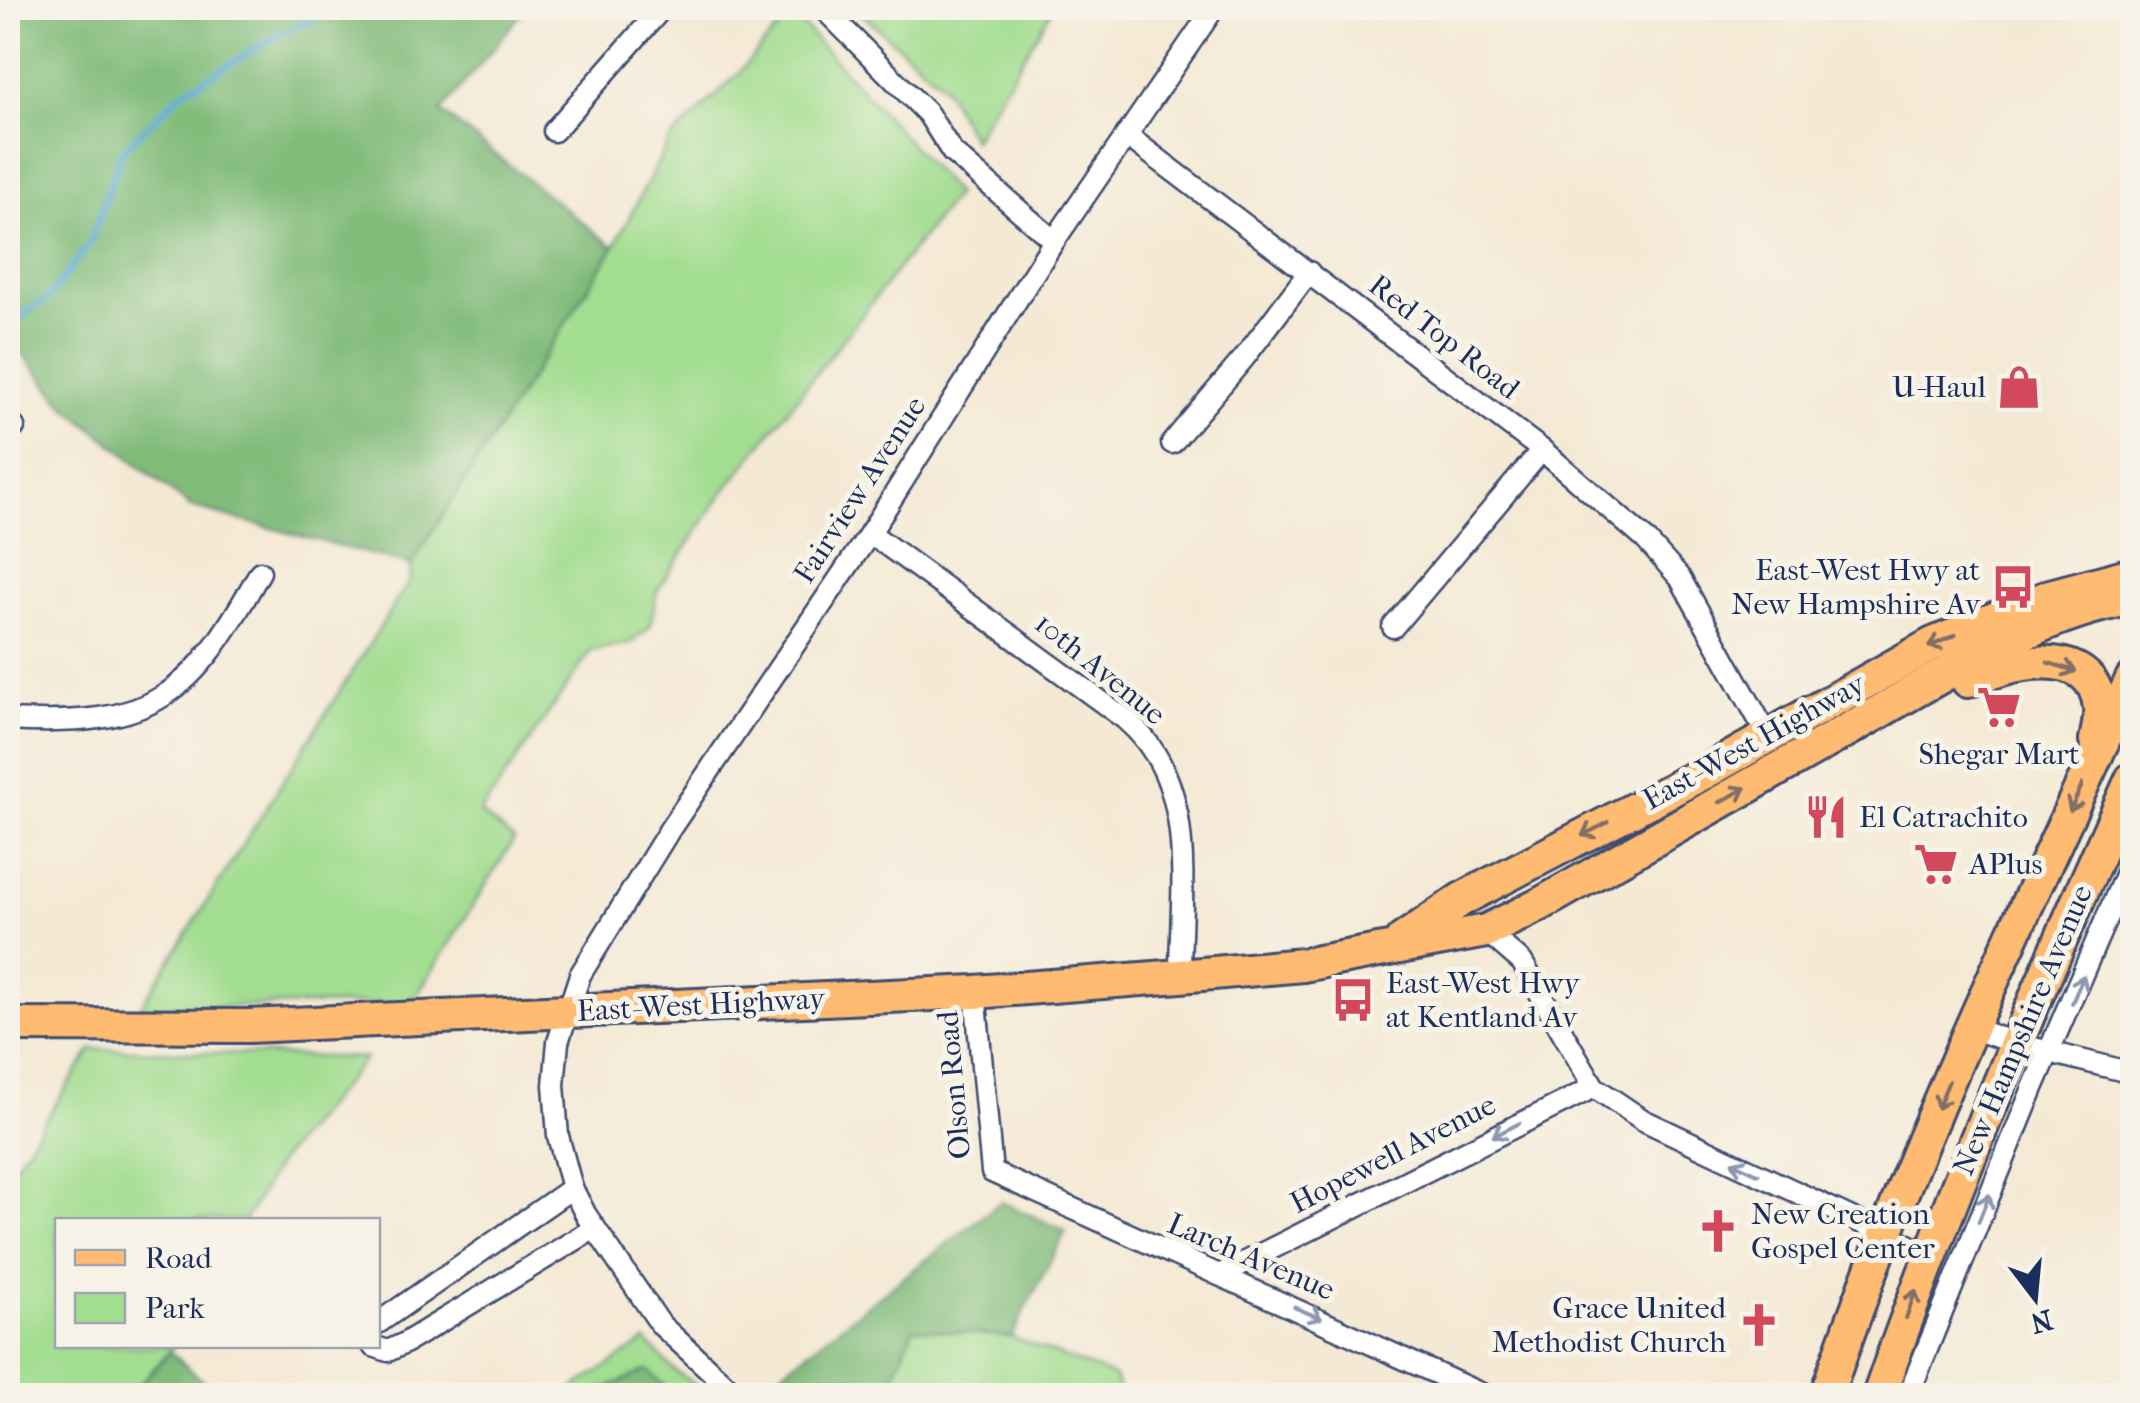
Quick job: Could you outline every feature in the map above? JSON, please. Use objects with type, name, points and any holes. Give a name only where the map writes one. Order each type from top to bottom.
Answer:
[{"type":"main road","name":"East-West Highway","points":[[1392,947],[1462,899],[1769,738],[1934,644],[2050,596],[2132,574]]},
{"type":"main road","name":"East-West Highway","points":[[8,1025],[249,1026],[975,992],[1303,965],[1486,931],[1616,862],[1902,698],[2032,630],[2109,602],[2132,599]]},
{"type":"main road","points":[[1902,698],[1945,692],[1985,674],[2038,662],[2059,662],[2085,677],[2095,690],[2100,709],[2094,760]]},
{"type":"main road","name":"New Hampshire Avenue","points":[[1826,1396],[1885,1234],[1972,1028],[2132,678]]},
{"type":"main road","name":"New Hampshire Avenue","points":[[1879,1396],[1928,1254],[2014,1043],[2131,787]]},
{"type":"street","points":[[554,131],[662,8]]},
{"type":"street","points":[[823,8],[928,114],[952,152],[1054,241]]},
{"type":"street","name":"Fairview Avenue","points":[[726,1385],[661,1325],[572,1188],[558,1136],[554,1086],[558,1042],[580,975],[602,936],[870,533],[1054,241],[1214,8]]},
{"type":"street","name":"Red Top Road","points":[[1126,135],[1542,450],[1666,559],[1692,597],[1769,738]]},
{"type":"street","points":[[1172,443],[1244,358],[1309,272]]},
{"type":"street","points":[[1393,627],[1542,450]]},
{"type":"street","name":"10th Avenue","points":[[870,533],[1124,719],[1154,751],[1167,777],[1180,826],[1180,976]]},
{"type":"street","points":[[8,720],[87,721],[128,712],[168,693],[205,662],[260,572]]},
{"type":"street","points":[[1908,1396],[2132,859]]},
{"type":"street","points":[[1486,931],[1522,962],[1594,1087],[1644,1120],[1928,1254]]},
{"type":"street","name":"Olson Road","points":[[975,992],[992,1172]]},
{"type":"street","points":[[1972,1028],[2014,1043],[2132,1072]]},
{"type":"street","name":"Hopewell Avenue","points":[[1219,1275],[1594,1087]]},
{"type":"street","name":"Larch Avenue","points":[[992,1172],[1486,1396]]},
{"type":"street","points":[[380,1322],[572,1188]]},
{"type":"street","points":[[379,1348],[388,1351],[406,1343],[595,1228]]},
{"type":"green space","points":[[8,8],[526,8],[441,112],[614,247],[411,565],[191,507],[65,406],[8,336]]},
{"type":"green space","points":[[855,8],[1053,8],[973,140],[943,85]]},
{"type":"green space","points":[[792,13],[956,194],[720,497],[657,591],[650,627],[632,642],[591,651],[480,813],[514,840],[412,1003],[140,1008],[410,580],[411,565],[614,247],[669,141],[734,78]]},
{"type":"green space","points":[[92,1049],[366,1058],[280,1160],[246,1218],[55,1218],[55,1348],[172,1348],[130,1395],[8,1396],[8,1176]]},
{"type":"green space","points":[[1001,1202],[1066,1231],[1011,1337],[913,1328],[887,1395],[752,1395]]},
{"type":"green space","points":[[913,1328],[1011,1337],[1114,1376],[1121,1395],[887,1396]]},
{"type":"green space","points":[[646,1341],[673,1369],[709,1395],[562,1396]]},
{"type":"green space","points":[[170,1352],[219,1395],[130,1395]]},
{"type":"green space","points":[[647,1370],[674,1395],[591,1395]]},
{"type":"waterway","points":[[8,326],[50,296],[91,241],[121,152],[181,93],[279,35],[339,8]]},
{"type":"place","name":"U-Haul","points":[[2019,387]]},
{"type":"place","name":"East-West Hwy at New Hampshire Av","points":[[2013,587]]},
{"type":"place","name":"Shegar Mart","points":[[1999,707]]},
{"type":"place","name":"El Catrachito","points":[[1826,817]]},
{"type":"place","name":"APlus","points":[[1936,864]]},
{"type":"place","name":"East-West Hwy at Kentland Av","points":[[1353,1000]]},
{"type":"place","name":"New Creation Gospel Center","points":[[1718,1231]]},
{"type":"place","name":"Grace United Methodist Church","points":[[1759,1325]]}]
